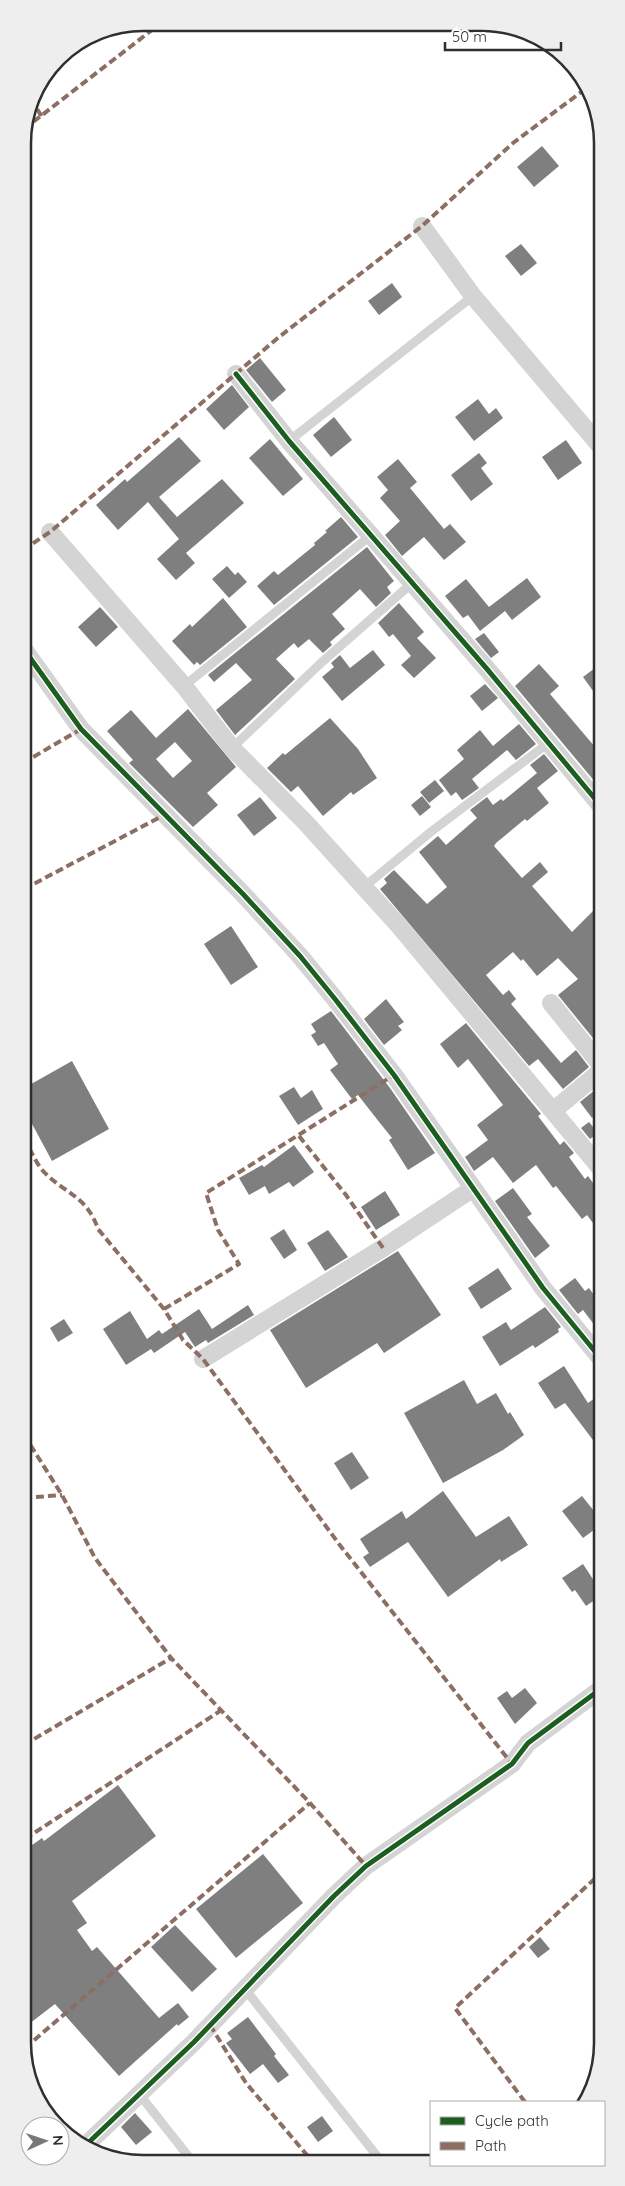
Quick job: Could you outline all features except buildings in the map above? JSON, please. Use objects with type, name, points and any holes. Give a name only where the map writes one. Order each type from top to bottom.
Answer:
[{"type":"street","points":[[422,226],[473,296],[594,439]]},
{"type":"street","points":[[236,374],[289,441],[411,584],[487,669],[547,744],[594,798]]},
{"type":"street","points":[[50,532],[184,686],[232,748],[306,822],[412,941],[594,1160]]},
{"type":"street","points":[[31,659],[81,730],[243,894],[330,992],[394,1075],[543,1288],[594,1350]]},
{"type":"street","points":[[551,1003],[594,1056]]},
{"type":"street","points":[[554,1110],[594,1077]]},
{"type":"street","points":[[203,1359],[383,1248],[472,1189]]},
{"type":"street","points":[[91,2141],[194,2042],[334,1896],[366,1866],[512,1764],[528,1743],[594,1694]]},
{"type":"lane","points":[[289,441],[473,296]]},
{"type":"lane","points":[[184,686],[370,536]]},
{"type":"lane","points":[[232,748],[322,662],[411,584]]},
{"type":"lane","points":[[364,887],[432,831],[547,744]]},
{"type":"lane","points":[[245,1989],[376,2155]]},
{"type":"lane","points":[[140,2095],[187,2155]]},
{"type":"marked path","points":[[34,122],[151,31]]},
{"type":"marked path","points":[[31,545],[50,532],[279,337],[422,226],[513,143],[581,92]]},
{"type":"marked path","points":[[37,109],[42,117]]},
{"type":"marked path","points":[[31,758],[81,729]]},
{"type":"marked path","points":[[31,885],[166,814]]},
{"type":"marked path","points":[[164,1309],[239,1264],[218,1230],[206,1193],[394,1075]]},
{"type":"marked path","points":[[299,1136],[346,1195],[383,1248]]},
{"type":"marked path","points":[[31,1151],[43,1171],[83,1203],[94,1218],[98,1229],[164,1309],[183,1340],[203,1359],[339,1544],[512,1764]]},
{"type":"marked path","points":[[31,1446],[62,1495],[95,1558],[171,1658],[310,1803],[366,1866]]},
{"type":"marked path","points":[[31,1497],[62,1495]]},
{"type":"marked path","points":[[31,1741],[171,1658]]},
{"type":"marked path","points":[[31,1835],[220,1711]]},
{"type":"marked path","points":[[31,2043],[310,1803]]},
{"type":"marked path","points":[[524,2101],[455,2008],[594,1879]]},
{"type":"marked path","points":[[210,2025],[246,2083],[307,2155]]},
{"type":"cycle path","points":[[236,374],[289,441],[487,669],[594,798]]},
{"type":"cycle path","points":[[31,659],[81,729],[243,894],[300,956],[394,1075],[543,1288],[594,1350]]},
{"type":"cycle path","points":[[90,2141],[194,2042],[334,1896],[366,1866],[512,1764],[528,1743],[594,1694]]}]
